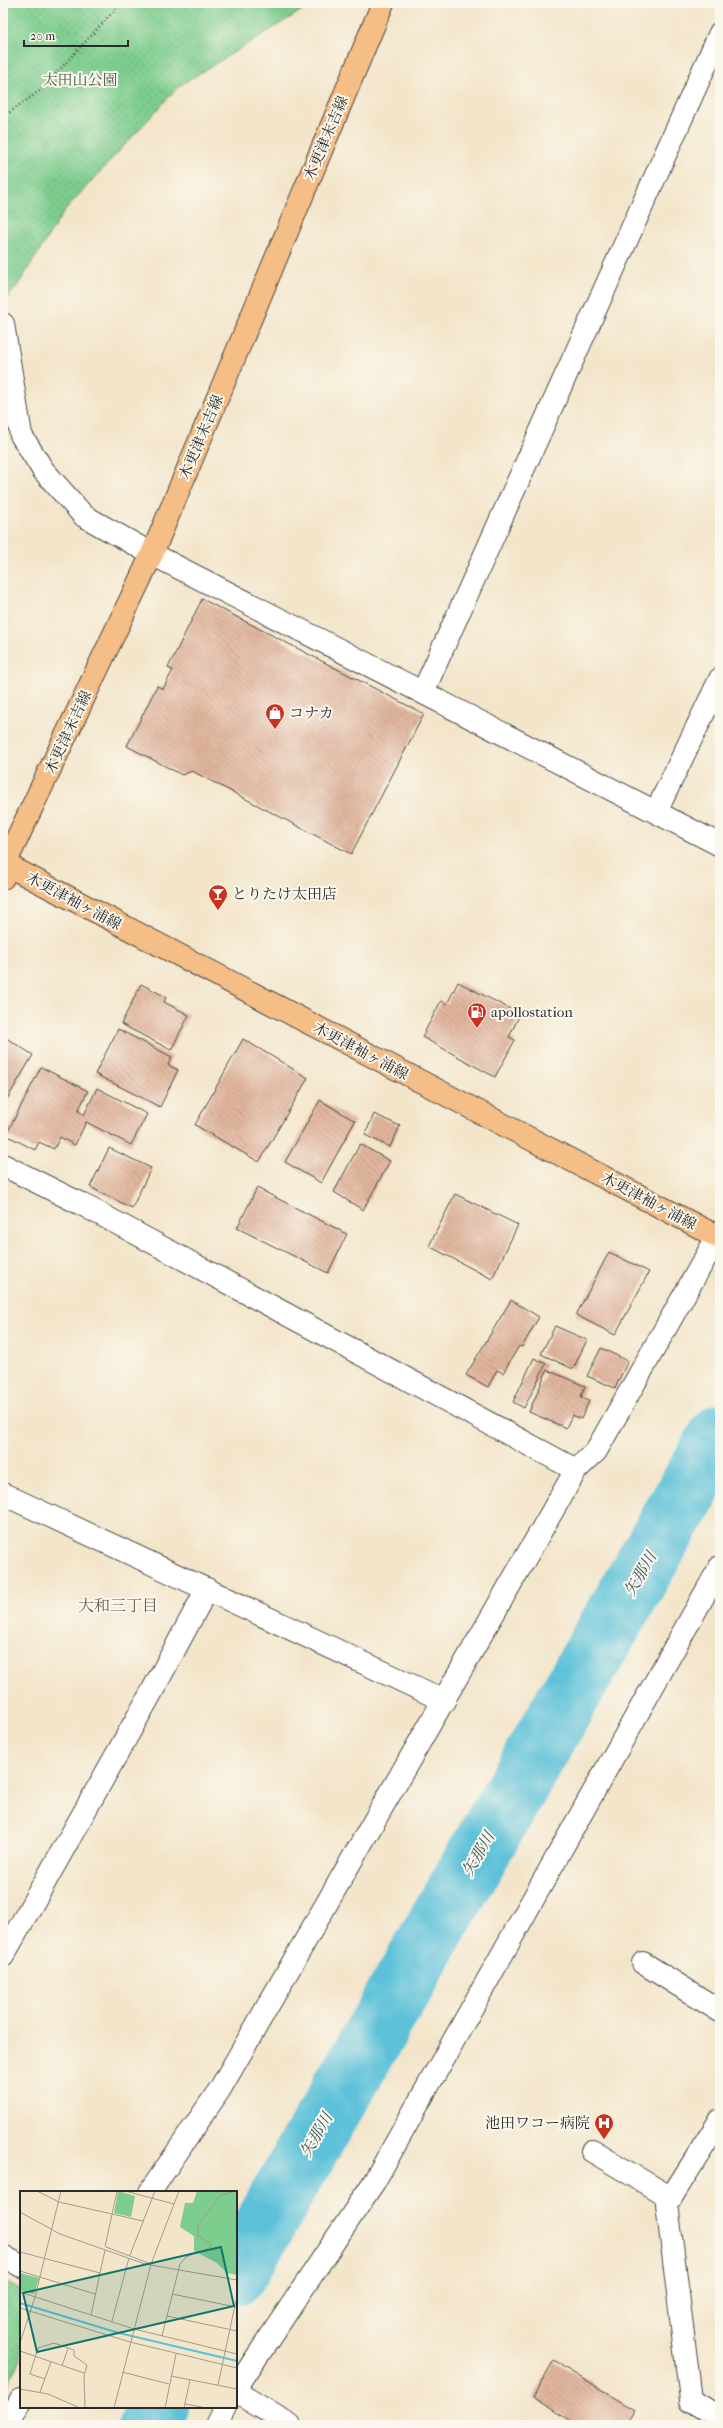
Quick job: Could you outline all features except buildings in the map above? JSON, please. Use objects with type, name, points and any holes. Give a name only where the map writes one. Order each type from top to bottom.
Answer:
[{"type":"main road","name":"木更津末吉線","points":[[4,868],[152,554],[383,3]]},
{"type":"main road","name":"木更津袖ヶ浦線","points":[[4,868],[719,1236]]},
{"type":"street","points":[[423,692],[720,32]]},
{"type":"street","points":[[3,324],[21,435],[43,470],[84,516],[152,554],[720,845]]},
{"type":"street","points":[[656,812],[720,679]]},
{"type":"street","points":[[3,1165],[87,1207],[576,1470]]},
{"type":"street","points":[[151,2191],[220,2089],[445,1701],[576,1470],[596,1451],[719,1236]]},
{"type":"street","points":[[3,1494],[445,1701]]},
{"type":"street","points":[[237,2387],[374,2182],[720,1567]]},
{"type":"street","points":[[3,1956],[149,1698],[207,1589]]},
{"type":"street","points":[[643,1963],[720,2011]]},
{"type":"street","points":[[720,2120],[667,2204],[691,2400],[720,2418]]},
{"type":"street","points":[[592,2151],[671,2198]]},
{"type":"street","points":[[3,2256],[20,2265]]},
{"type":"street","points":[[237,2393],[290,2425]]},
{"type":"street","points":[[7,2425],[20,2401]]},
{"type":"street","points":[[216,2425],[224,2408]]},
{"type":"path","points":[[3,117],[41,90],[121,3]]},
{"type":"green space","name":"太田山公園","points":[[3,3],[314,3],[179,86],[65,210],[16,288],[3,302]]},
{"type":"green space","points":[[3,2280],[20,2289],[20,2362],[3,2393]]},
{"type":"waterway","name":"矢那川","points":[[237,2272],[720,1435]]},
{"type":"waterway","name":"矢那川","points":[[149,2425],[158,2408]]},
{"type":"place","name":"コナカ","points":[[275,730]]},
{"type":"place","name":"とりたけ太田店","points":[[218,911]]},
{"type":"place","name":"apollostation","points":[[477,1029]]},
{"type":"place","name":"池田ワコー病院","points":[[604,2140]]},
{"type":"district","name":"大和三丁目","points":[[118,1605]]}]
